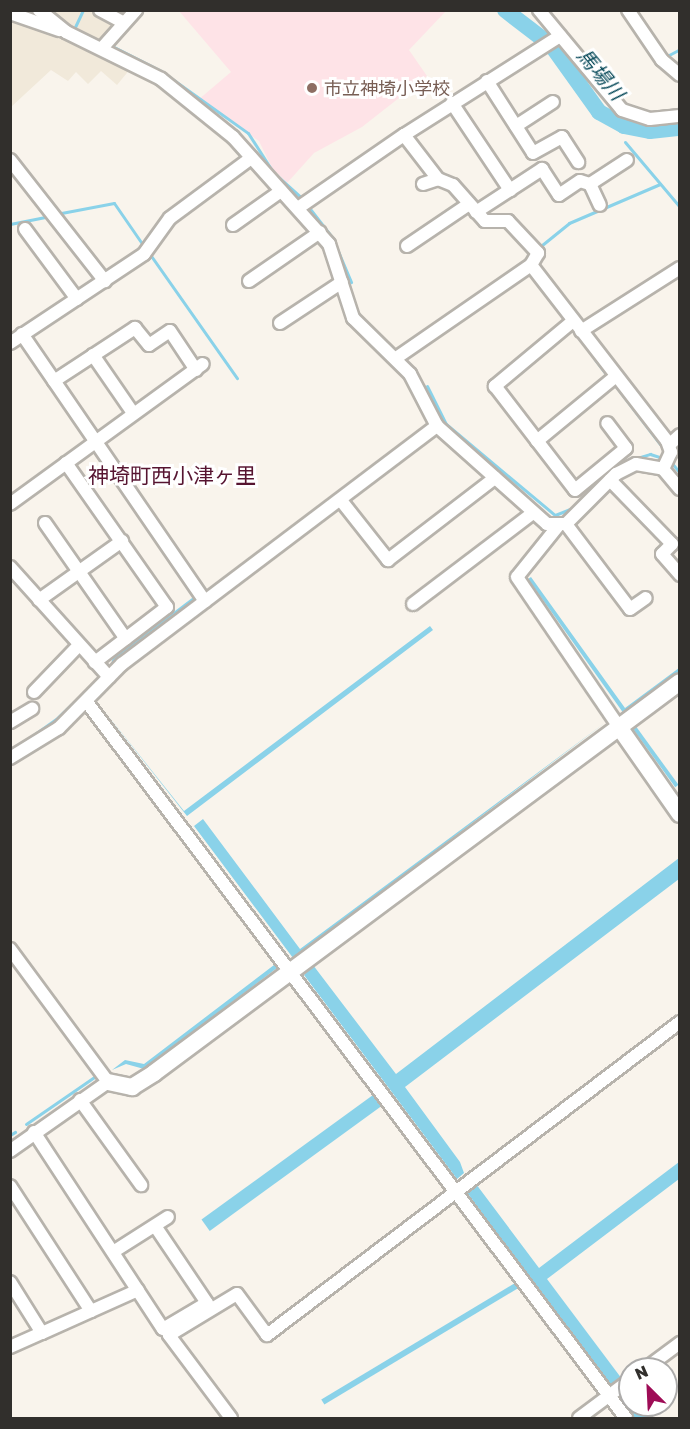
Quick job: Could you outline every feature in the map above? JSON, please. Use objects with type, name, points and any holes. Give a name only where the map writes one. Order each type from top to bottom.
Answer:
[{"type":"street","points":[[39,10],[66,32]]},
{"type":"street","points":[[100,10],[123,22]]},
{"type":"street","points":[[103,46],[136,10]]},
{"type":"street","points":[[539,10],[622,110],[650,119],[680,116]]},
{"type":"street","points":[[628,10],[662,60],[680,75]]},
{"type":"street","points":[[14,14],[103,46],[160,79],[221,124],[320,232],[360,329],[396,358],[437,426],[533,513],[562,525],[630,609],[646,598]]},
{"type":"street","points":[[298,208],[452,103],[560,36]]},
{"type":"street","points":[[487,81],[533,153],[562,137],[579,162]]},
{"type":"street","points":[[516,126],[553,102]]},
{"type":"street","points":[[452,103],[510,190]]},
{"type":"street","points":[[396,358],[531,265],[538,253],[508,221],[485,221],[438,179],[404,135]]},
{"type":"street","points":[[10,343],[105,281],[146,251],[170,218],[250,158]]},
{"type":"street","points":[[10,160],[58,213],[105,281]]},
{"type":"street","points":[[407,246],[473,208],[510,190],[542,169],[559,195],[580,182],[590,184],[627,160]]},
{"type":"street","points":[[423,184],[438,179]]},
{"type":"street","points":[[590,184],[600,205]]},
{"type":"street","points":[[233,225],[281,191]]},
{"type":"street","points":[[25,229],[77,299]]},
{"type":"street","points":[[249,281],[320,232]]},
{"type":"street","points":[[531,265],[615,377],[670,458],[680,489]]},
{"type":"street","points":[[670,458],[611,471],[575,490],[495,386],[577,326],[680,268]]},
{"type":"street","points":[[280,323],[342,282]]},
{"type":"street","points":[[10,504],[133,413],[200,367],[170,332],[149,345],[135,328],[54,381]]},
{"type":"street","points":[[22,334],[205,601]]},
{"type":"street","points":[[93,355],[133,413]]},
{"type":"street","points":[[537,441],[615,377]]},
{"type":"street","points":[[607,423],[626,448],[611,471],[517,577],[680,814]]},
{"type":"street","points":[[10,758],[59,728],[109,677],[205,601],[437,426]]},
{"type":"street","points":[[670,458],[680,435]]},
{"type":"street","points":[[66,463],[167,607],[95,663]]},
{"type":"street","points":[[611,471],[672,544],[662,554],[680,575]]},
{"type":"street","points":[[343,503],[388,560],[495,478]]},
{"type":"street","points":[[413,604],[533,513]]},
{"type":"street","points":[[45,523],[126,639]]},
{"type":"street","points":[[39,600],[122,541]]},
{"type":"street","points":[[10,567],[109,677]]},
{"type":"street","points":[[34,692],[79,645]]},
{"type":"street","points":[[10,1151],[108,1082],[132,1086],[290,972],[680,682]]},
{"type":"street","points":[[86,701],[626,1419]]},
{"type":"street","points":[[10,722],[32,709]]},
{"type":"street","points":[[10,950],[108,1082]]},
{"type":"street","points":[[231,1419],[169,1335],[237,1294],[267,1335],[453,1191],[680,1022]]},
{"type":"street","points":[[80,1100],[141,1185]]},
{"type":"street","points":[[34,1132],[164,1329],[207,1303],[155,1226]]},
{"type":"street","points":[[10,1186],[91,1311]]},
{"type":"street","points":[[113,1252],[168,1217]]},
{"type":"street","points":[[10,1282],[42,1333]]},
{"type":"street","points":[[10,1347],[138,1290]]},
{"type":"street","points":[[661,1357],[680,1343]]},
{"type":"street","points":[[579,1419],[618,1389]]},
{"type":"shaded area","points":[[10,11],[96,11],[118,24],[98,49],[131,68],[117,85],[101,71],[88,84],[76,72],[68,81],[51,70],[11,107]]},
{"type":"shaded area","name":"市立神埼小学校","points":[[179,11],[446,11],[409,50],[427,76],[362,127],[314,153],[287,183],[272,168],[259,141],[198,100],[231,72]]},
{"type":"water","points":[[531,577],[625,708],[679,668],[679,673],[624,714],[528,579]]},
{"type":"water","points":[[196,595],[198,599],[109,669],[113,658]]},
{"type":"water","points":[[430,626],[433,630],[187,816],[97,702],[184,811]]},
{"type":"water","points":[[99,677],[58,720],[11,750],[56,718]]},
{"type":"water","points":[[606,722],[293,958],[194,826],[203,819],[300,949]]},
{"type":"water","points":[[635,725],[678,785],[675,787],[632,727]]},
{"type":"water","points":[[679,858],[679,879],[405,1087],[460,1162],[464,1173],[457,1179],[304,975],[313,965],[396,1074]]},
{"type":"water","points":[[274,965],[277,968],[144,1069],[126,1064],[112,1070],[125,1060],[144,1064]]},
{"type":"water","points":[[373,1095],[381,1106],[210,1231],[201,1220]]},
{"type":"water","points":[[679,1162],[679,1179],[547,1279],[618,1374],[618,1381],[608,1386],[466,1191],[476,1184],[539,1268]]},
{"type":"water","points":[[515,1283],[518,1288],[324,1405],[321,1399]]},
{"type":"waterway","points":[[75,27],[83,10]]},
{"type":"waterway","name":"馬場川","points":[[505,10],[552,46],[599,112],[624,126],[650,131],[680,128]]},
{"type":"waterway","points":[[114,47],[161,71],[248,133],[273,172],[303,199]]},
{"type":"waterway","points":[[661,48],[667,56],[680,49]]},
{"type":"waterway","points":[[625,142],[680,207]]},
{"type":"waterway","points":[[542,245],[569,223],[660,184]]},
{"type":"waterway","points":[[56,214],[114,203],[145,248]]},
{"type":"waterway","points":[[307,205],[332,237],[351,282]]},
{"type":"waterway","points":[[10,224],[50,216]]},
{"type":"waterway","points":[[149,253],[237,378]]},
{"type":"waterway","points":[[572,329],[591,353]]},
{"type":"waterway","points":[[594,358],[607,375]]},
{"type":"waterway","points":[[615,385],[660,444]]},
{"type":"waterway","points":[[427,386],[446,424],[555,515],[572,508],[614,465],[650,454],[665,459]]},
{"type":"waterway","points":[[671,462],[680,473]]},
{"type":"waterway","points":[[26,1124],[97,1075]]},
{"type":"waterway","points":[[10,1135],[15,1132]]},
{"type":"place","name":"市立神埼小学校","points":[[312,88]]},
{"type":"district","name":"神埼町西小津ヶ里","points":[[172,475]]}]
